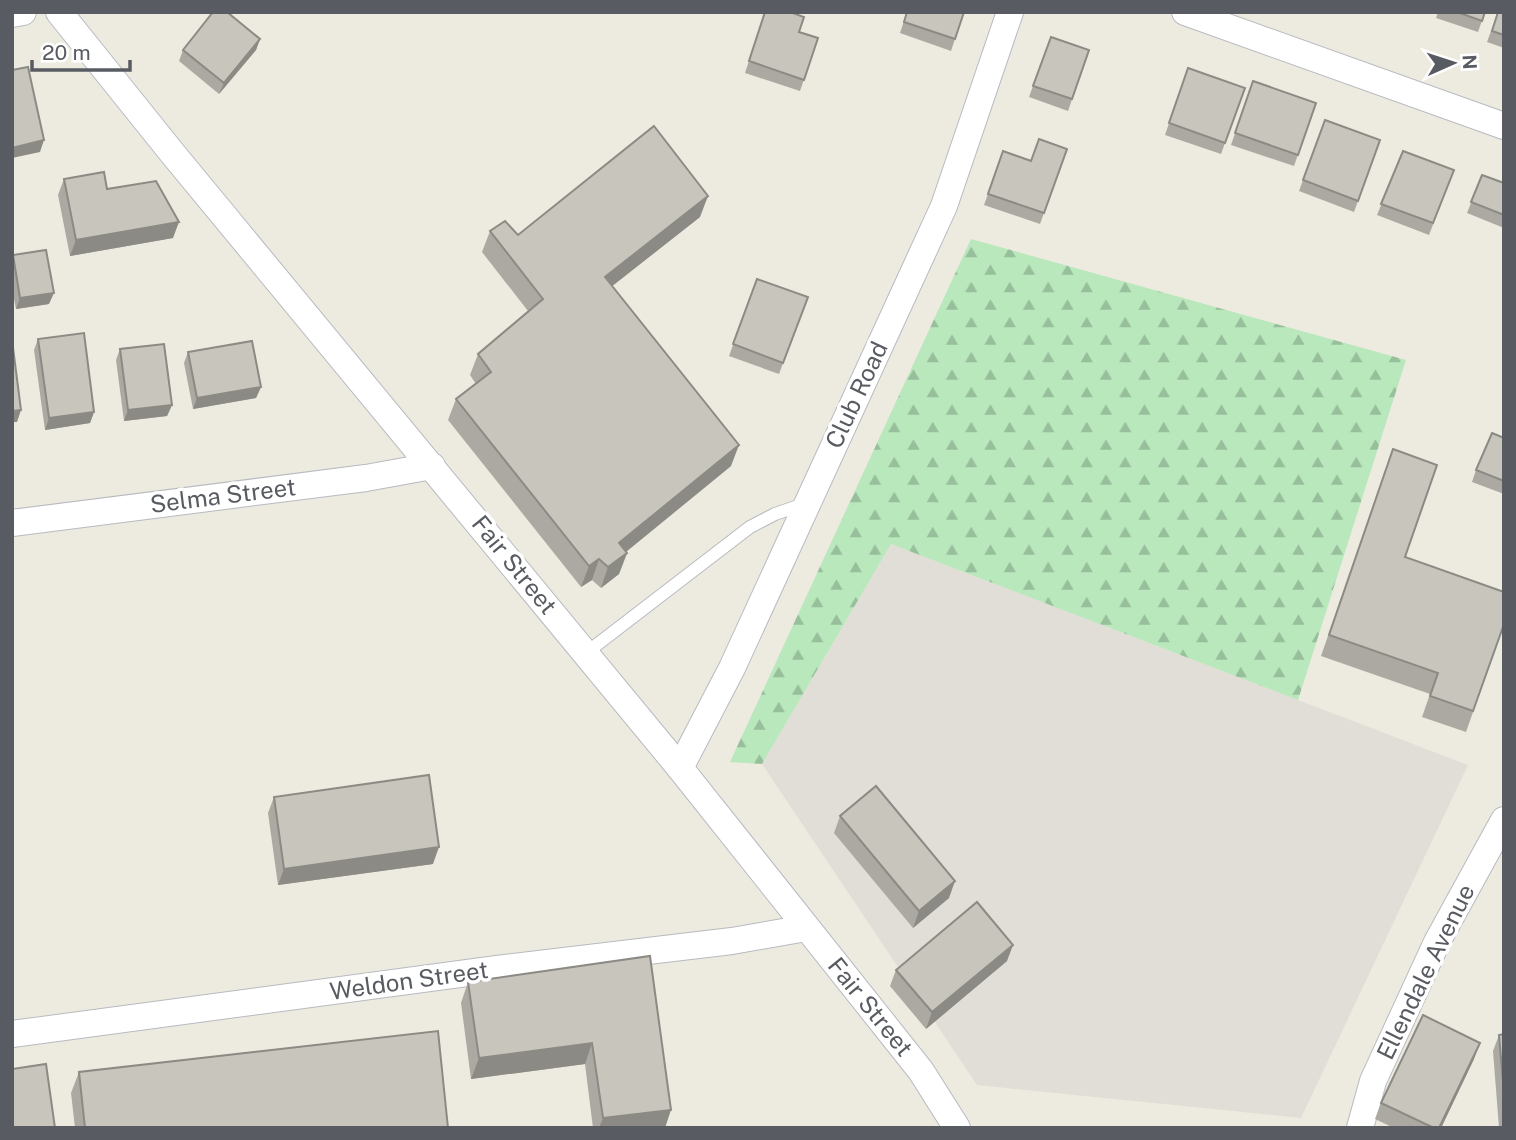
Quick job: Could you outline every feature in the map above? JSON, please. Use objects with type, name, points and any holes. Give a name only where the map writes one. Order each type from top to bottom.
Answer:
[{"type":"street","points":[[12,14],[23,12]]},
{"type":"street","name":"Fair Street","points":[[58,12],[680,768],[922,1071],[957,1128]]},
{"type":"street","name":"Club Road","points":[[680,768],[732,668],[944,206],[1010,12]]},
{"type":"street","points":[[1185,12],[1504,126]]},
{"type":"street","name":"Selma Street","points":[[12,523],[366,478],[432,466]]},
{"type":"street","name":"Ellendale Avenue","points":[[1360,1128],[1373,1081],[1437,942],[1504,820]]},
{"type":"street","name":"Weldon Street","points":[[12,1034],[497,969],[732,942],[806,928]]},
{"type":"lane","points":[[586,653],[750,527],[775,514],[808,503]]},
{"type":"shaded area","points":[[891,544],[1468,765],[1301,1118],[977,1085],[762,764]]},
{"type":"green space","points":[[971,239],[1406,360],[1298,700],[891,544],[762,764],[730,762]]},
{"type":"building","points":[[213,12],[227,12],[260,39],[224,83],[183,50]]},
{"type":"building","points":[[765,12],[790,12],[804,17],[799,32],[818,38],[804,80],[749,61]]},
{"type":"building","points":[[907,12],[964,12],[955,39],[904,22]]},
{"type":"building","points":[[1457,12],[1485,12],[1482,21]]},
{"type":"building","points":[[1498,12],[1504,12],[1504,35],[1492,31]]},
{"type":"building","points":[[1051,37],[1089,50],[1072,99],[1033,86]]},
{"type":"building","points":[[28,67],[44,140],[12,148],[12,70]]},
{"type":"building","points":[[1188,68],[1245,88],[1225,143],[1169,123]]},
{"type":"building","points":[[1253,81],[1316,103],[1298,155],[1235,133]]},
{"type":"building","points":[[1325,120],[1380,140],[1358,201],[1303,180]]},
{"type":"building","points":[[654,126],[708,196],[605,277],[739,445],[619,543],[627,553],[608,567],[599,559],[589,566],[456,399],[491,372],[478,354],[543,299],[490,231],[505,221],[518,235]]},
{"type":"building","points":[[1039,139],[1067,149],[1044,213],[988,194],[1003,151],[1031,161]]},
{"type":"building","points":[[1403,151],[1454,170],[1433,223],[1381,204]]},
{"type":"building","points":[[104,172],[107,189],[156,181],[179,222],[76,240],[64,179]]},
{"type":"building","points":[[1482,175],[1504,183],[1504,215],[1471,202]]},
{"type":"building","points":[[46,250],[54,293],[20,298],[13,255]]},
{"type":"building","points":[[757,279],[808,297],[783,363],[733,344]]},
{"type":"building","points":[[84,333],[94,412],[49,418],[38,339]]},
{"type":"building","points":[[12,340],[21,410],[12,411]]},
{"type":"building","points":[[252,341],[261,387],[197,398],[188,352]]},
{"type":"building","points":[[164,344],[172,405],[128,410],[120,349]]},
{"type":"building","points":[[1492,433],[1504,438],[1504,481],[1476,470]]},
{"type":"building","points":[[1393,449],[1437,465],[1405,557],[1504,592],[1504,624],[1473,711],[1430,696],[1438,673],[1329,635]]},
{"type":"building","points":[[429,775],[439,847],[284,869],[274,797]]},
{"type":"building","points":[[876,786],[955,881],[919,911],[840,816]]},
{"type":"building","points":[[977,902],[1013,945],[932,1012],[896,970]]},
{"type":"building","points":[[650,956],[671,1110],[603,1118],[592,1043],[479,1058],[468,982]]},
{"type":"building","points":[[1423,1015],[1480,1043],[1439,1128],[1381,1103]]},
{"type":"building","points":[[438,1031],[448,1128],[85,1128],[79,1072]]},
{"type":"building","points":[[1504,1034],[1504,1094],[1499,1035]]},
{"type":"building","points":[[46,1064],[55,1128],[12,1128],[12,1069]]}]
